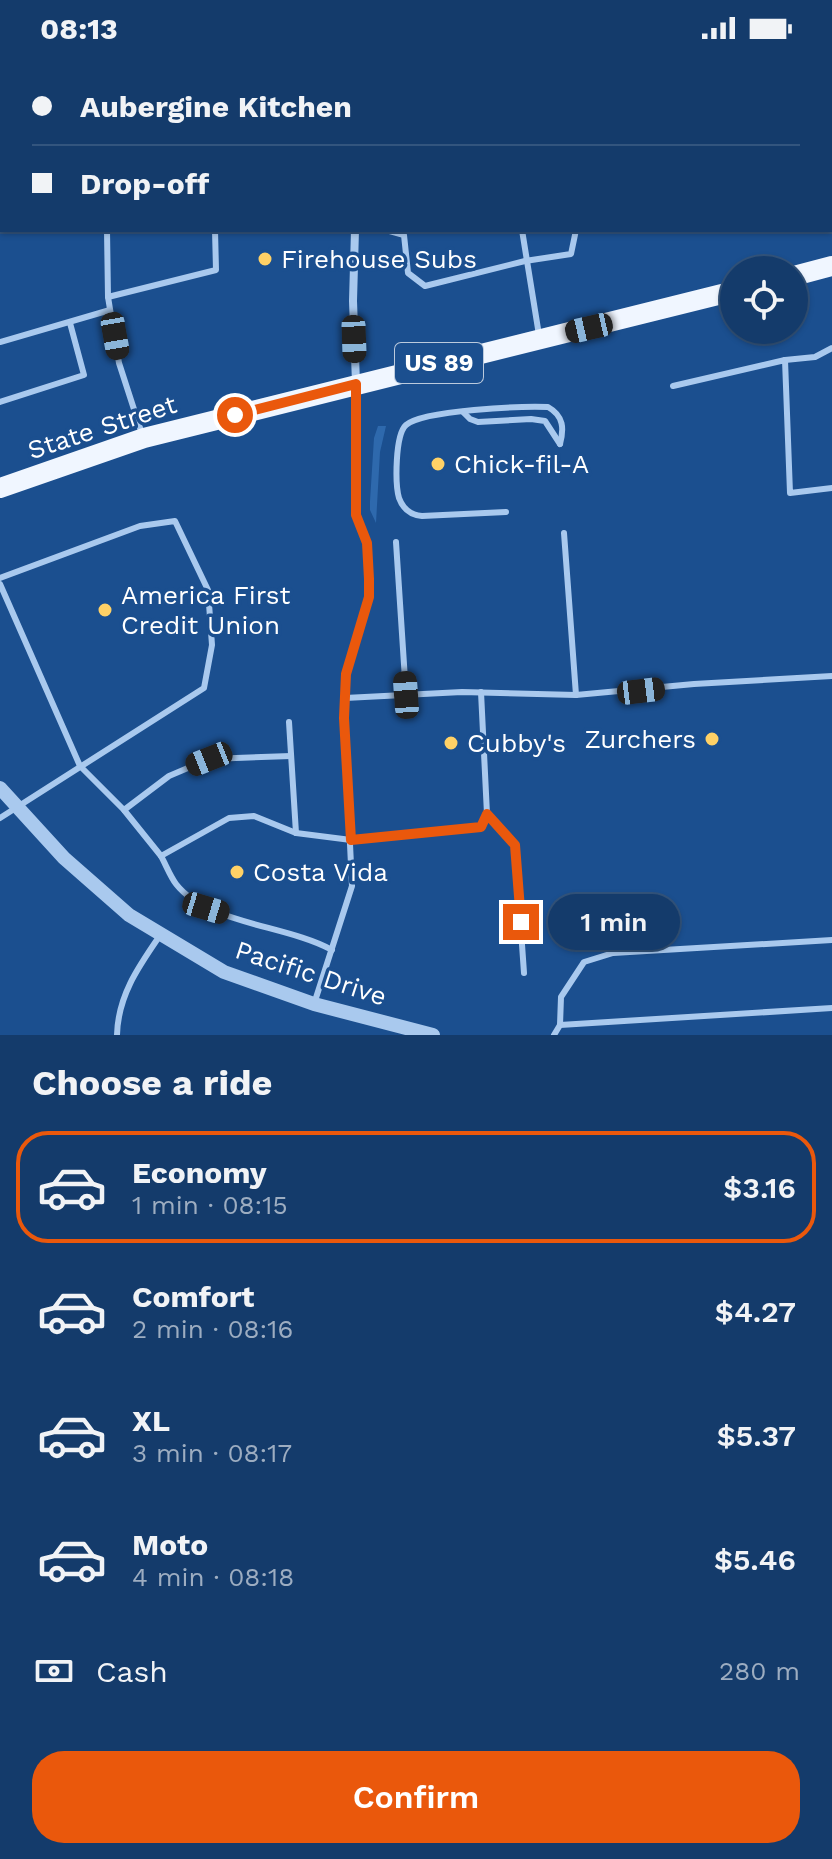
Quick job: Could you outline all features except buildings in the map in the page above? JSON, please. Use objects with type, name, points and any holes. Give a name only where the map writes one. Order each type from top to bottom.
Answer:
[{"type":"main road","points":[[808,272],[832,266]]},
{"type":"main road","name":"State Street","points":[[0,488],[144,438],[720,294]]},
{"type":"street","points":[[355,232],[353,301],[356,384]]},
{"type":"street","name":"Pacific Drive","points":[[0,788],[64,858],[129,915],[224,972],[314,1004],[433,1035]]},
{"type":"lane","points":[[107,232],[108,297],[119,363],[144,438]]},
{"type":"lane","points":[[108,297],[216,270],[215,232]]},
{"type":"lane","points":[[393,232],[404,235],[408,273],[425,286],[525,261],[571,254],[576,232]]},
{"type":"lane","points":[[522,232],[539,339]]},
{"type":"lane","points":[[0,342],[110,310]]},
{"type":"lane","points":[[0,402],[84,375],[70,323]]},
{"type":"lane","points":[[673,386],[785,360],[815,357],[832,348]]},
{"type":"lane","points":[[785,360],[790,493],[832,488]]},
{"type":"lane","points":[[314,1004],[352,886],[346,674],[369,597],[367,543],[356,515],[356,384]]},
{"type":"lane","points":[[463,412],[478,422],[545,421],[560,444],[563,433],[561,420],[548,407],[463,412],[413,421],[405,426],[400,436],[397,462],[399,500],[413,515],[506,512]]},
{"type":"lane","points":[[0,578],[140,526],[175,521],[208,590],[212,645],[204,688],[0,818]]},
{"type":"lane","points":[[564,533],[576,695]]},
{"type":"lane","points":[[396,542],[406,695]]},
{"type":"lane","points":[[0,584],[80,766],[124,810],[161,856],[176,884],[206,908],[313,939],[332,950]]},
{"type":"lane","points":[[345,698],[481,692],[576,695],[832,676]]},
{"type":"lane","points":[[161,856],[229,818],[254,816],[296,833],[351,840],[481,827],[487,814],[481,692]]},
{"type":"lane","points":[[289,722],[296,833]]},
{"type":"lane","points":[[124,810],[169,776],[209,759],[291,756]]},
{"type":"lane","points":[[487,814],[515,845],[524,973]]},
{"type":"lane","points":[[117,1035],[121,1000],[161,934]]},
{"type":"lane","points":[[554,1035],[560,1025],[561,997],[584,962],[613,953],[832,940]]},
{"type":"lane","points":[[560,1025],[832,1008]]},
{"type":"shaded area","points":[[378,426],[386,426],[380,452],[376,523],[370,501],[374,438]]},
{"type":"place","name":"Firehouse Subs","points":[[265,259]]},
{"type":"place","name":"Chick-fil-A","points":[[438,464]]},
{"type":"place","name":"America First Credit Union","points":[[105,610]]},
{"type":"place","name":"Zurchers","points":[[712,739]]},
{"type":"place","name":"Cubby's","points":[[451,743]]},
{"type":"place","name":"Costa Vida","points":[[237,872]]},
{"type":"route","points":[[235,415],[356,384],[356,515],[367,543],[369,597],[346,674],[344,718],[351,840],[481,827],[487,814],[515,845],[521,922]]}]
